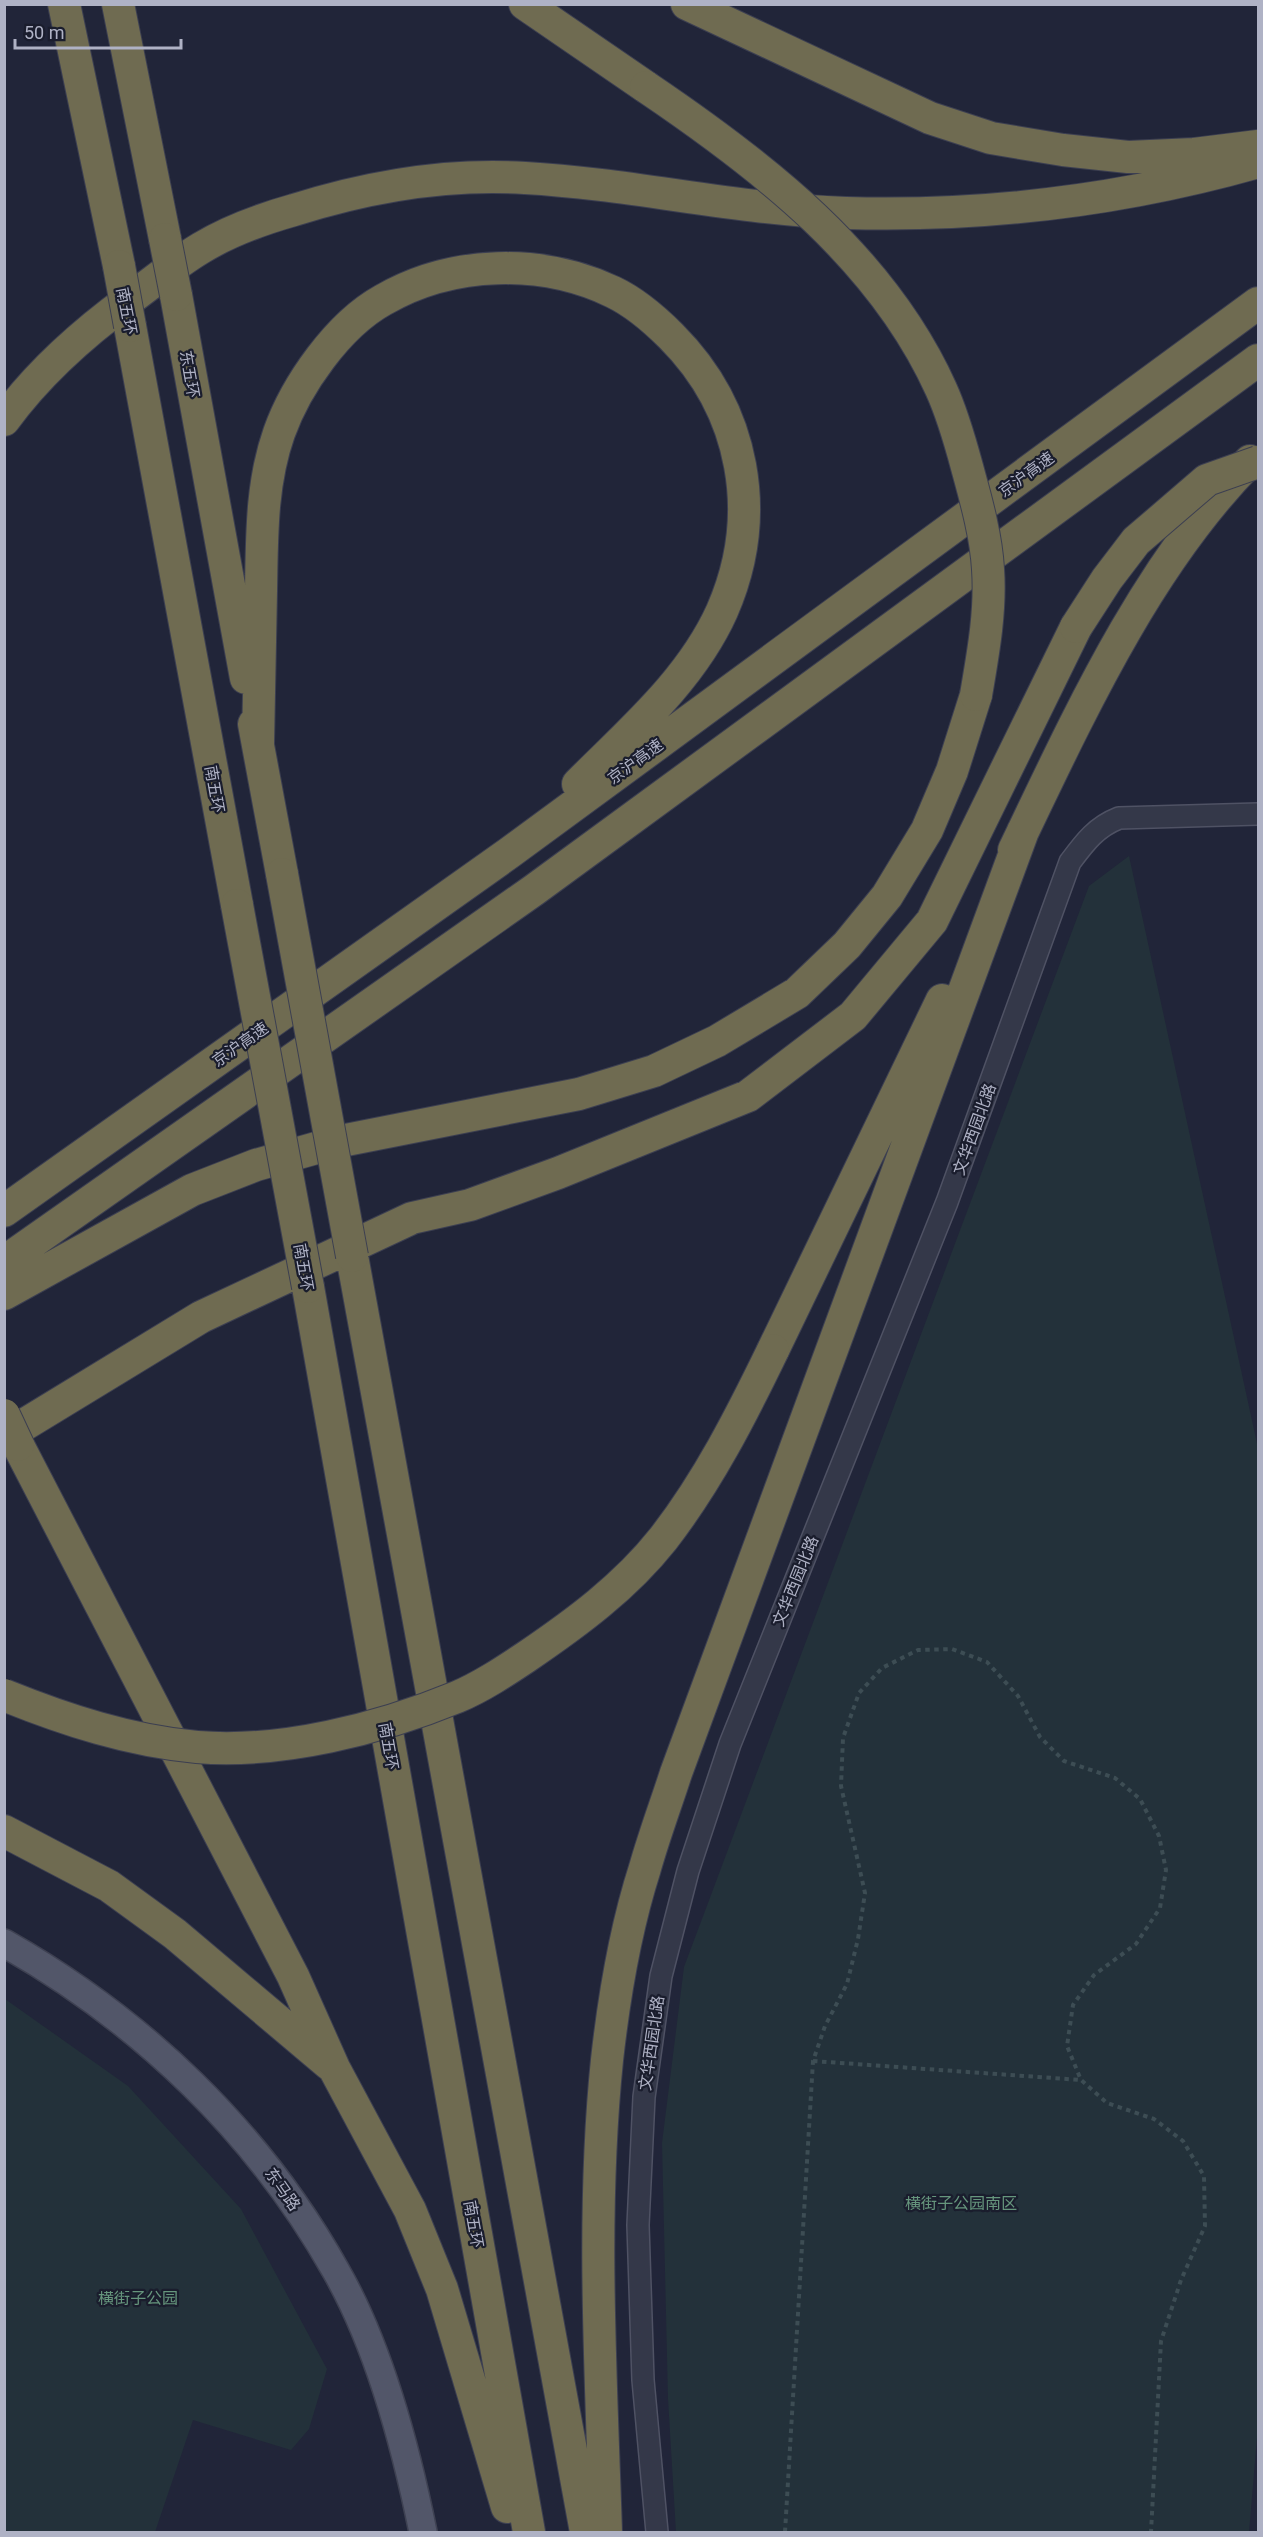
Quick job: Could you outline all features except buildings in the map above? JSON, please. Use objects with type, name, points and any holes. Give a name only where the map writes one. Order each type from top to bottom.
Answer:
[{"type":"highway","name":"南五环","points":[[64,4],[119,266],[308,1287],[529,2532]]},
{"type":"highway","name":"东五环","points":[[118,4],[176,295],[258,744]]},
{"type":"highway","points":[[4,1294],[192,1190],[256,1165],[341,1141],[579,1094],[654,1071],[717,1041],[797,993],[847,945],[887,896],[931,820],[952,771],[976,696],[987,632],[988,569],[977,501],[942,390],[916,342],[887,297],[853,256],[813,216],[704,126],[525,4]]},
{"type":"highway","points":[[687,4],[930,118],[991,138],[1063,150],[1128,157],[1194,154],[1258,146]]},
{"type":"highway","points":[[4,420],[51,364],[96,324],[202,247],[261,220],[330,198],[381,186],[456,177],[525,178],[843,213],[975,212],[1123,194],[1193,180],[1258,162]]},
{"type":"highway","points":[[510,853],[661,700],[696,656],[721,613],[736,573],[744,515],[742,470],[732,428],[718,396],[691,356],[655,320],[615,292],[565,274],[516,267],[463,271],[420,283],[381,300],[344,331],[302,382],[279,433],[266,484],[262,541],[258,744],[585,2532]]},
{"type":"highway","name":"京沪高速","points":[[4,1211],[510,853],[1258,303]]},
{"type":"highway","points":[[4,1262],[534,890],[1258,360]]},
{"type":"highway","points":[[4,1695],[50,1713],[111,1732],[197,1747],[268,1746],[330,1736],[397,1718],[458,1697],[507,1670],[563,1632],[609,1596],[662,1540],[705,1477],[739,1421],[1076,721],[1134,618],[1170,560],[1222,489],[1258,452]]},
{"type":"highway","points":[[11,1441],[201,1317],[412,1218],[470,1205],[558,1173],[748,1096],[853,1016],[932,921],[1076,627],[1107,579],[1136,541],[1207,480],[1258,462]]},
{"type":"highway","points":[[606,2532],[600,2348],[601,2143],[614,2015],[623,1960],[644,1870],[680,1761],[1023,831]]},
{"type":"highway","points":[[4,1415],[11,1441],[293,1976],[334,2068],[410,2210],[442,2289],[514,2532]]},
{"type":"highway","points":[[4,1830],[109,1886],[175,1934],[334,2068]]},
{"type":"main road","name":"东马路","points":[[4,1943],[95,2000],[143,2038],[198,2088],[259,2155],[273,2174],[337,2272],[366,2335],[394,2416],[412,2480],[423,2532]]},
{"type":"street","name":"文华西园北路","points":[[657,2532],[644,2380],[638,2225],[644,2097],[661,1976],[688,1871],[729,1744],[947,1202],[1071,862],[1088,838],[1103,825],[1119,818],[1258,814]]},
{"type":"path","points":[[785,2532],[813,2061],[825,2026],[847,1984],[858,1939],[865,1893],[841,1786],[843,1737],[859,1693],[882,1668],[918,1650],[952,1649],[987,1662],[1018,1696],[1040,1737],[1064,1761],[1115,1778],[1140,1799],[1159,1836],[1166,1870],[1160,1908],[1136,1944],[1094,1975],[1073,2005],[1067,2046],[1081,2080],[1107,2103],[1154,2118],[1183,2141],[1204,2175],[1205,2226],[1181,2280],[1161,2341],[1151,2532]]},
{"type":"path","points":[[813,2061],[1081,2080]]},
{"type":"green space","name":"横街子公园南区","points":[[1129,856],[1258,1448],[1258,2426],[1249,2532],[676,2532],[668,2399],[662,2143],[684,1967],[1089,886]]},
{"type":"green space","name":"横街子公园","points":[[5,1999],[128,2086],[241,2209],[327,2369],[309,2429],[291,2450],[193,2420],[155,2532],[5,2532]]}]
